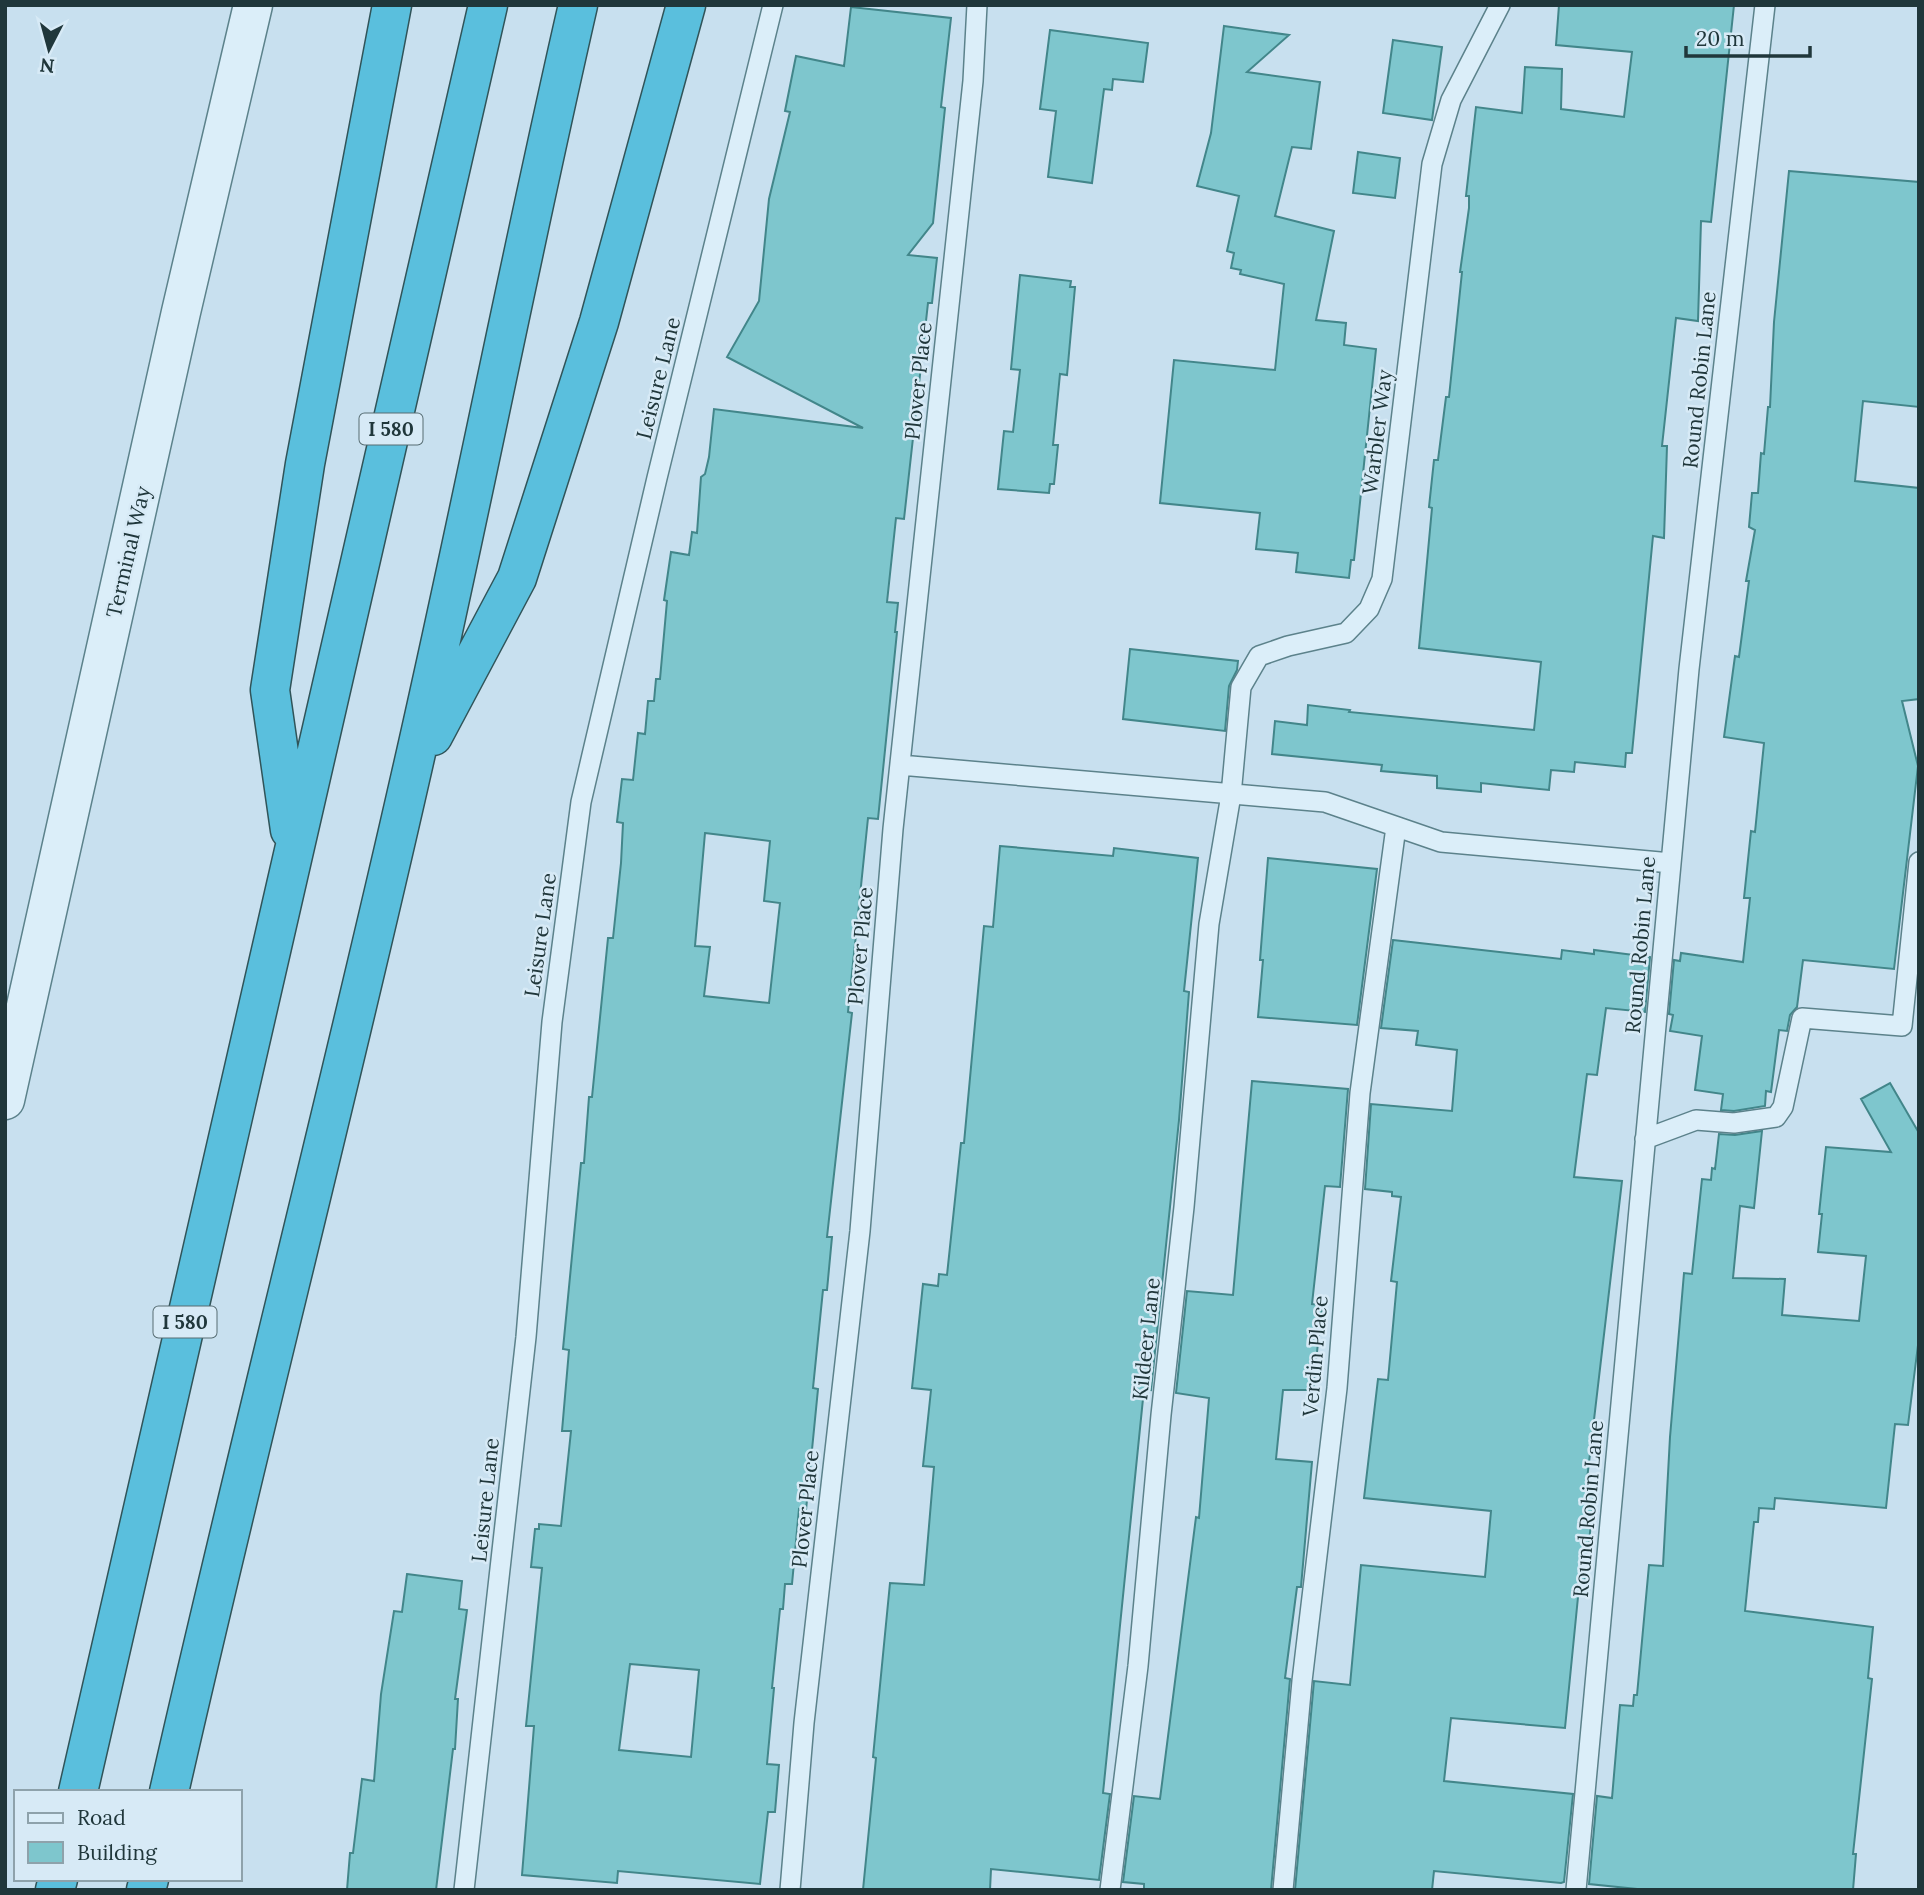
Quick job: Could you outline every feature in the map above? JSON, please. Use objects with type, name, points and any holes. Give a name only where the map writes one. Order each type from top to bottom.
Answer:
[{"type":"highway","points":[[293,852],[270,690],[305,464],[392,5]]},
{"type":"highway","name":"I 580","points":[[78,1790],[488,5]]},
{"type":"highway","points":[[169,1790],[202,1644],[308,1216],[411,778],[578,5]]},
{"type":"highway","points":[[411,778],[517,578],[598,322],[686,5]]},
{"type":"street","name":"Terminal Way","points":[[5,1100],[181,312],[253,5]]},
{"type":"lane","name":"Leisure Lane","points":[[464,1890],[526,1337],[552,1022],[581,802],[773,5]]},
{"type":"lane","name":"Plover Place","points":[[790,1890],[804,1723],[860,1231],[893,829],[974,81],[976,5]]},
{"type":"lane","name":"Warbler Way","points":[[1231,795],[1241,687],[1259,656],[1346,633],[1369,609],[1382,579],[1432,164],[1451,100],[1500,5]]},
{"type":"lane","name":"Round Robin Lane","points":[[1576,1890],[1689,669],[1765,5]]},
{"type":"lane","points":[[900,765],[1325,802],[1441,842],[1671,863]]},
{"type":"lane","name":"Kildeer Lane","points":[[1110,1890],[1138,1666],[1161,1415],[1184,1208],[1209,924],[1231,795]]},
{"type":"lane","name":"Verdin Place","points":[[1283,1890],[1336,1388],[1360,1093],[1396,827]]},
{"type":"lane","points":[[1645,1139],[1696,1120],[1734,1124],[1776,1117],[1783,1107],[1802,1018],[1902,1026],[1919,862]]},
{"type":"building","points":[[1559,5],[1734,5],[1711,222],[1701,221],[1698,321],[1676,318],[1662,446],[1667,446],[1664,538],[1653,536],[1632,753],[1626,753],[1625,767],[1575,762],[1574,772],[1551,770],[1549,790],[1481,783],[1481,792],[1437,788],[1437,776],[1381,771],[1382,765],[1272,754],[1275,721],[1307,725],[1308,705],[1350,710],[1349,712],[1534,730],[1541,662],[1419,648],[1432,508],[1429,507],[1434,460],[1438,460],[1446,397],[1449,397],[1460,272],[1469,208],[1469,196],[1466,196],[1476,107],[1522,113],[1525,67],[1562,69],[1561,109],[1624,117],[1632,52],[1556,45]]},
{"type":"building","points":[[851,7],[951,18],[941,107],[945,108],[933,223],[908,255],[937,258],[932,303],[928,303],[904,519],[896,518],[887,602],[898,603],[897,632],[878,819],[868,818],[848,1012],[852,1013],[827,1237],[832,1237],[827,1290],[823,1290],[813,1388],[818,1389],[806,1510],[799,1509],[792,1584],[785,1584],[783,1609],[780,1609],[767,1764],[779,1765],[775,1812],[768,1812],[760,1884],[618,1871],[617,1883],[522,1875],[534,1726],[526,1726],[542,1568],[531,1567],[535,1529],[539,1529],[539,1524],[561,1526],[571,1431],[562,1431],[569,1350],[563,1349],[581,1163],[584,1163],[589,1097],[592,1097],[608,938],[613,938],[621,863],[623,823],[617,822],[622,779],[633,780],[638,733],[645,734],[648,701],[654,701],[656,679],[660,679],[667,601],[664,600],[671,552],[689,555],[692,532],[697,533],[701,477],[705,474],[709,457],[714,409],[863,428],[727,357],[759,301],[769,199],[790,112],[785,111],[796,56],[844,66]],"holes":[[[705,833],[770,841],[764,901],[780,903],[769,1003],[704,996],[710,947],[695,946]],[[630,1664],[699,1670],[691,1757],[619,1750]]]},
{"type":"building","points":[[1224,26],[1289,35],[1247,72],[1320,82],[1311,149],[1292,147],[1275,216],[1334,231],[1316,320],[1346,323],[1344,345],[1376,349],[1354,560],[1351,560],[1349,578],[1296,572],[1298,553],[1256,549],[1260,513],[1160,503],[1174,360],[1275,370],[1284,284],[1240,274],[1241,270],[1231,268],[1234,253],[1227,251],[1239,196],[1197,186],[1211,133]]},
{"type":"building","points":[[1050,30],[1148,43],[1143,82],[1113,79],[1112,90],[1104,89],[1092,183],[1048,177],[1056,111],[1040,109]]},
{"type":"building","points":[[1393,40],[1442,47],[1432,120],[1383,113]]},
{"type":"building","points":[[1358,152],[1400,158],[1395,198],[1353,193]]},
{"type":"building","points":[[1789,171],[1919,182],[1919,407],[1863,401],[1855,481],[1919,488],[1919,699],[1902,701],[1918,766],[1894,969],[1803,960],[1797,1007],[1790,1015],[1787,1031],[1779,1030],[1771,1092],[1766,1091],[1765,1106],[1734,1111],[1721,1110],[1723,1094],[1695,1090],[1702,1036],[1670,1031],[1673,1015],[1669,1014],[1674,960],[1680,961],[1681,953],[1743,962],[1750,898],[1744,898],[1751,831],[1755,832],[1764,743],[1724,737],[1735,656],[1739,657],[1749,581],[1746,581],[1755,530],[1749,527],[1752,493],[1758,493],[1761,453],[1764,454],[1770,407],[1774,322]]},
{"type":"building","points":[[1020,275],[1071,281],[1070,287],[1075,287],[1067,375],[1060,374],[1053,445],[1058,445],[1054,484],[1050,484],[1049,493],[998,489],[1004,431],[1013,432],[1020,370],[1011,369]]},
{"type":"building","points":[[1130,649],[1238,661],[1237,670],[1229,686],[1225,731],[1123,719]]},
{"type":"building","points":[[1000,846],[1113,856],[1114,848],[1198,858],[1184,991],[1189,992],[1179,1120],[1151,1390],[1144,1389],[1103,1793],[1110,1794],[1099,1880],[991,1869],[990,1890],[863,1890],[890,1583],[924,1585],[934,1467],[923,1466],[931,1390],[912,1388],[923,1284],[938,1286],[939,1274],[947,1275],[961,1143],[964,1143],[984,926],[993,927]]},
{"type":"building","points":[[1268,858],[1377,869],[1357,1025],[1258,1017]]},
{"type":"building","points":[[1393,940],[1561,959],[1562,950],[1594,954],[1594,950],[1650,957],[1645,1012],[1606,1008],[1597,1075],[1587,1074],[1574,1177],[1622,1181],[1586,1488],[1595,1488],[1584,1586],[1579,1587],[1565,1728],[1451,1718],[1444,1781],[1573,1794],[1564,1882],[1561,1883],[1434,1871],[1432,1890],[1295,1890],[1314,1681],[1350,1685],[1361,1565],[1485,1577],[1491,1511],[1364,1498],[1378,1379],[1388,1380],[1397,1282],[1391,1281],[1401,1197],[1392,1196],[1392,1192],[1365,1189],[1371,1104],[1452,1111],[1457,1050],[1416,1045],[1418,1031],[1381,1028]]},
{"type":"building","points":[[1252,1081],[1348,1089],[1340,1187],[1325,1186],[1312,1304],[1322,1305],[1313,1390],[1283,1390],[1276,1459],[1312,1462],[1301,1587],[1297,1587],[1285,1678],[1290,1679],[1271,1890],[1144,1890],[1144,1884],[1123,1882],[1134,1796],[1160,1799],[1196,1517],[1199,1518],[1209,1398],[1176,1393],[1187,1291],[1233,1295]]},
{"type":"building","points":[[1890,1083],[1919,1133],[1919,1337],[1908,1425],[1895,1424],[1886,1508],[1775,1498],[1774,1509],[1759,1508],[1758,1522],[1754,1522],[1745,1611],[1873,1627],[1868,1678],[1872,1679],[1853,1854],[1856,1854],[1853,1890],[1647,1890],[1589,1884],[1597,1796],[1612,1798],[1620,1705],[1633,1706],[1634,1695],[1637,1695],[1649,1565],[1663,1566],[1670,1437],[1684,1273],[1692,1274],[1702,1179],[1711,1180],[1719,1134],[1735,1135],[1762,1131],[1754,1208],[1740,1206],[1733,1278],[1785,1279],[1782,1315],[1859,1321],[1866,1256],[1818,1252],[1826,1147],[1891,1152],[1861,1099]]},
{"type":"building","points":[[407,1574],[462,1581],[459,1609],[467,1610],[455,1699],[458,1699],[455,1749],[436,1890],[347,1890],[362,1779],[374,1781],[381,1694],[394,1611],[402,1612]]}]
